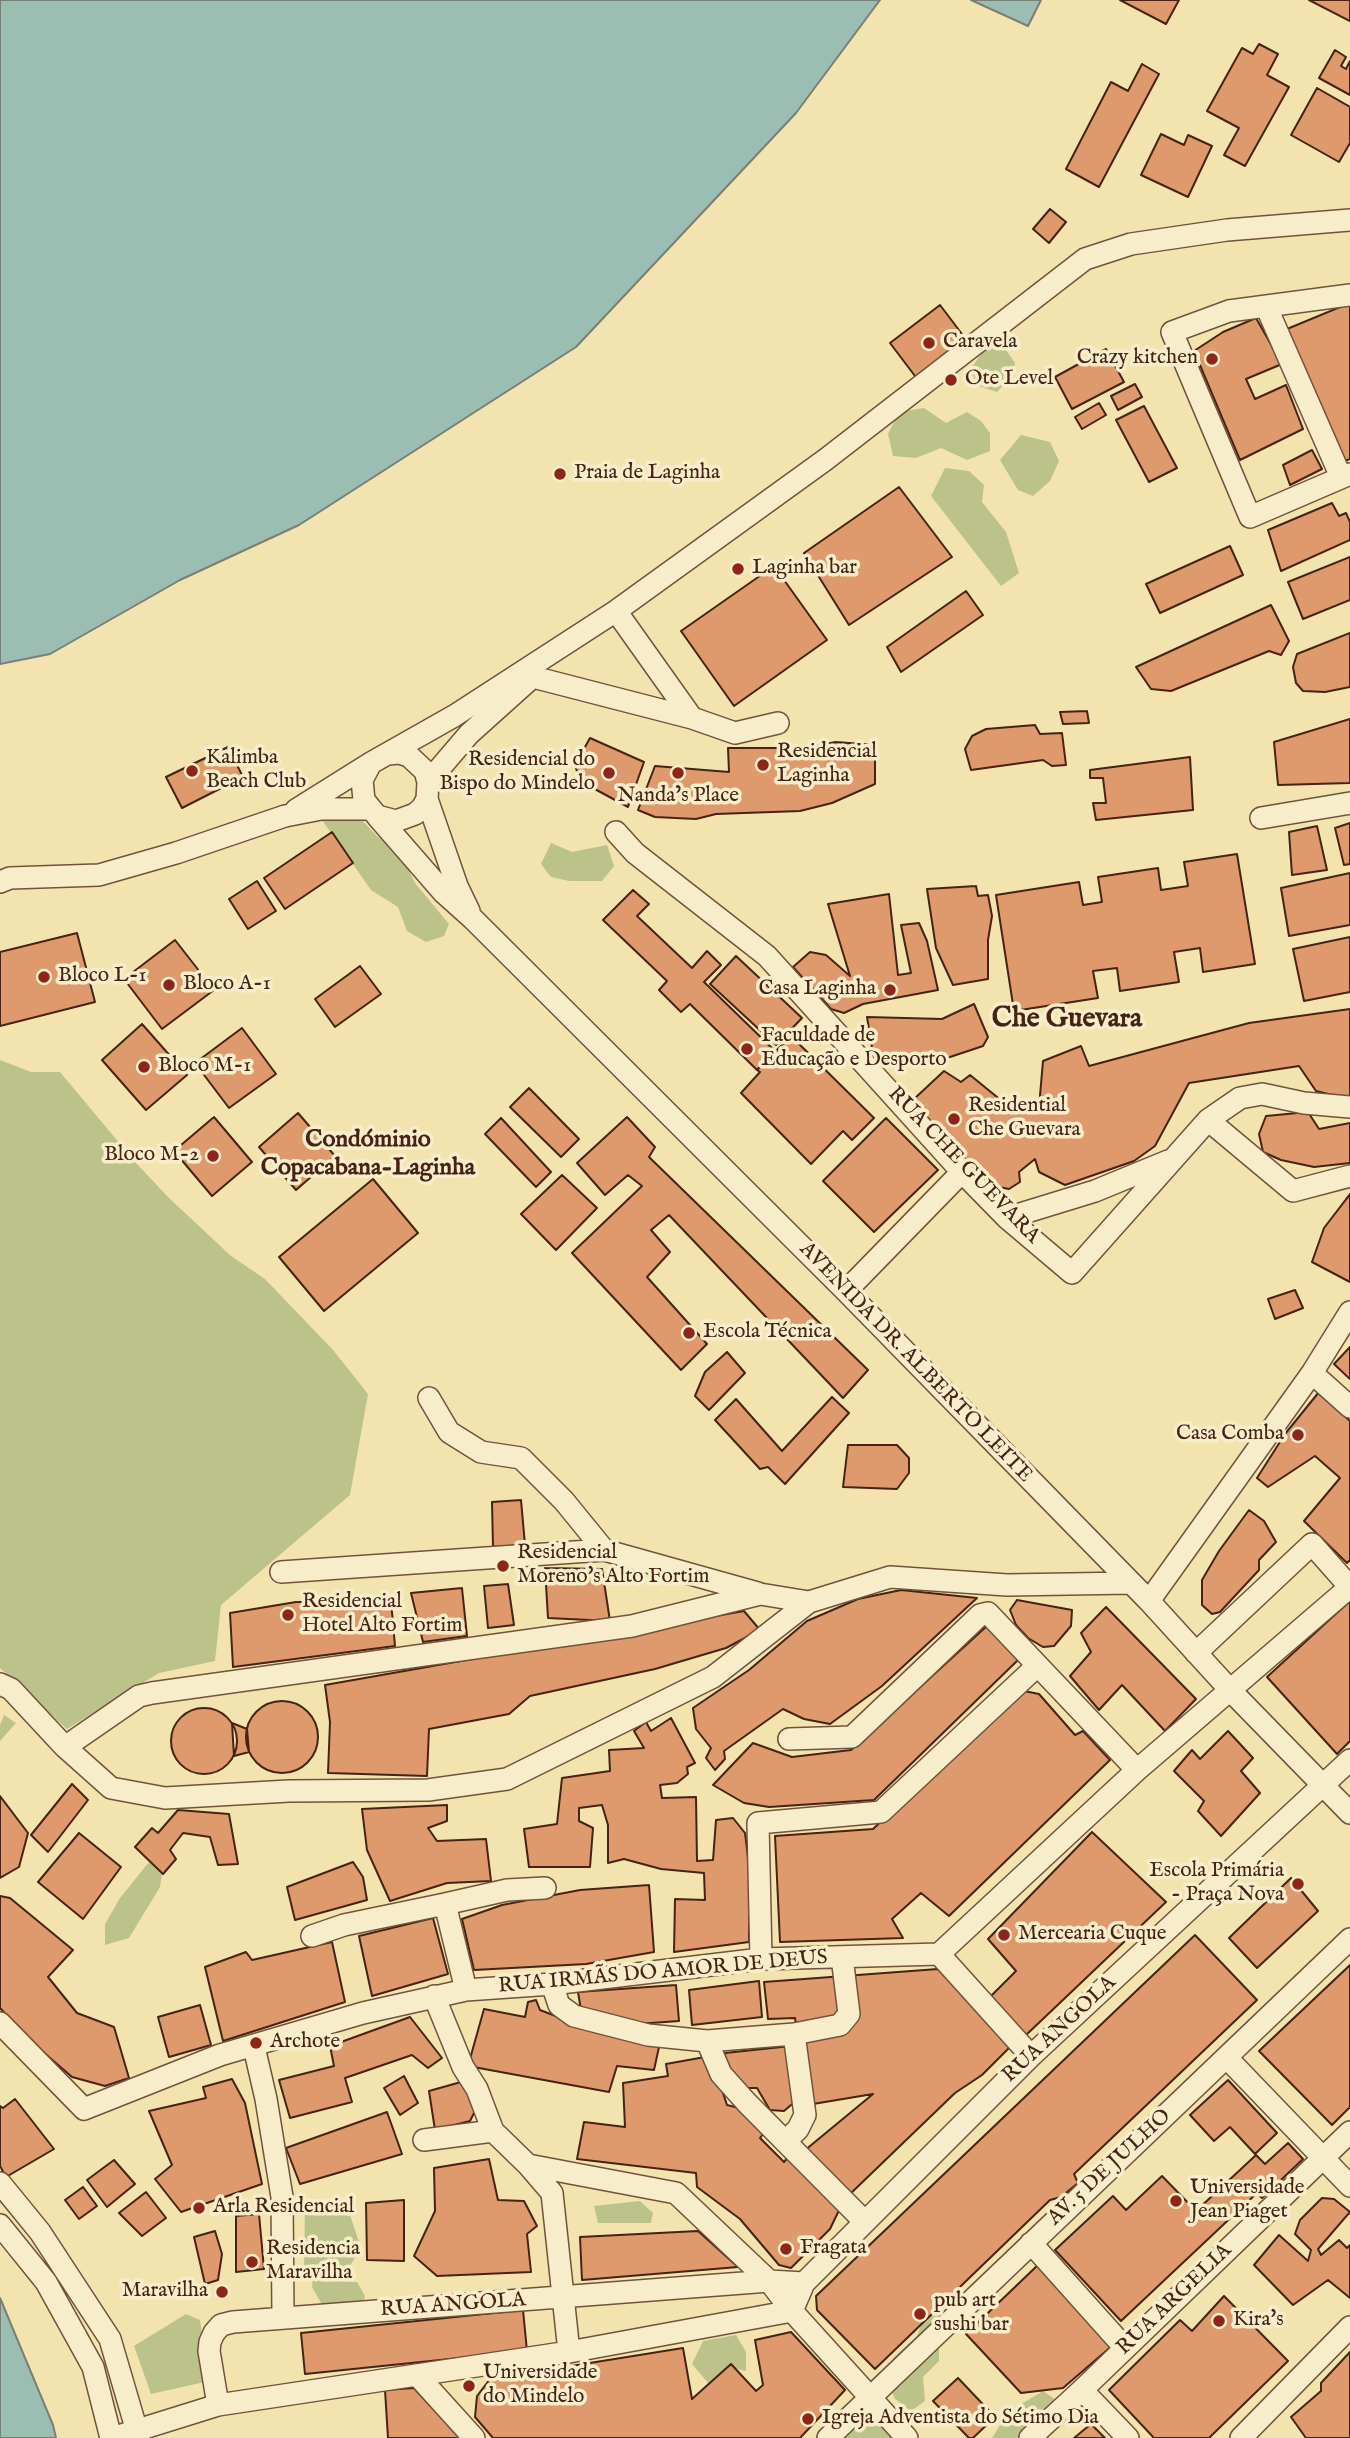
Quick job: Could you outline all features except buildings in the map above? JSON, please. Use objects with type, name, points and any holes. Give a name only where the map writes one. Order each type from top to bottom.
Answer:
[{"type":"street","points":[[285,816],[545,659],[616,611],[825,460],[1085,259],[1131,244],[1227,230],[1350,220]]},
{"type":"street","points":[[1266,306],[1346,475],[1250,517],[1172,332],[1230,311],[1266,306],[1350,295]]},
{"type":"street","points":[[616,611],[692,718]]},
{"type":"street","points":[[0,882],[10,878],[99,875],[176,853],[285,816],[321,809],[373,812],[396,821],[406,819],[422,808],[428,790],[469,733],[533,677],[545,659]]},
{"type":"street","points":[[533,677],[692,718],[735,733],[778,723]]},
{"type":"street","points":[[373,812],[361,791],[362,780],[379,758],[399,753],[409,756],[425,771],[428,790]]},
{"type":"street","name":"AVENIDA DR. ALBERTO LEITE","points":[[428,790],[457,886],[473,919]]},
{"type":"street","points":[[1261,818],[1350,803]]},
{"type":"street","name":"AVENIDA DR. ALBERTO LEITE","points":[[373,812],[444,893],[846,1291],[1149,1601],[1231,1691],[1350,1814]]},
{"type":"street","name":"RUA CHE GUEVARA","points":[[616,832],[635,853],[767,956],[962,1172],[1007,1218],[1072,1273],[1208,1120],[1240,1098],[1262,1094],[1304,1103],[1350,1107]]},
{"type":"street","points":[[1208,1120],[1293,1191],[1350,1176]]},
{"type":"street","points":[[1007,1218],[1095,1191],[1173,1159]]},
{"type":"street","points":[[846,1291],[962,1172]]},
{"type":"street","points":[[1149,1601],[1312,1373],[1350,1312]]},
{"type":"street","points":[[1312,1373],[1350,1408]]},
{"type":"street","points":[[429,1398],[449,1432],[481,1451],[521,1458],[564,1501],[604,1550]]},
{"type":"street","points":[[1031,2056],[939,1954],[1137,1770],[1350,1587],[1312,1544],[1196,1653]]},
{"type":"street","points":[[281,1572],[604,1550],[760,1594],[809,1602]]},
{"type":"street","points":[[0,1684],[11,1689],[65,1747],[111,1788],[165,1798],[289,1791],[428,1790],[507,1779],[713,1677],[809,1602],[890,1577],[1007,1585],[1130,1583]]},
{"type":"street","points":[[65,1747],[139,1696],[152,1693],[632,1626],[760,1594]]},
{"type":"street","points":[[789,1739],[852,1737],[979,1615],[988,1613],[1137,1770]]},
{"type":"street","points":[[761,1959],[758,1823],[881,1812],[1037,1666]]},
{"type":"street","name":"RUA ANGOLA","points":[[792,2311],[804,2283],[1031,2056],[1350,1760]]},
{"type":"street","points":[[312,1936],[344,1925],[508,1890],[545,1888]]},
{"type":"street","points":[[445,1904],[466,1990]]},
{"type":"street","name":"AV. 5 DE JULHO","points":[[828,2438],[1350,1939]]},
{"type":"street","name":"RUA IRMÃS DO AMOR DE DEUS","points":[[0,2023],[84,2109],[220,2055],[363,2013],[466,1990],[761,1959],[939,1954]]},
{"type":"street","points":[[552,1983],[559,2005],[574,2016],[649,2035],[707,2041],[794,2034],[840,2025],[849,2014],[842,1957]]},
{"type":"street","points":[[434,1996],[463,2067],[477,2089],[493,2131],[552,2193],[569,2352]]},
{"type":"street","points":[[786,2141],[798,2129],[805,2115],[794,2034]]},
{"type":"street","points":[[707,2041],[721,2074],[865,2222]]},
{"type":"street","points":[[254,2047],[266,2099],[282,2197],[284,2317]]},
{"type":"street","points":[[1227,2058],[1350,2186]]},
{"type":"street","points":[[424,2140],[493,2131]]},
{"type":"street","name":"RUA ARGELIA","points":[[1030,2438],[1350,2132]]},
{"type":"street","points":[[528,2165],[677,2193],[769,2281],[792,2311],[907,2438]]},
{"type":"street","points":[[0,2183],[40,2232],[110,2339],[139,2434]]},
{"type":"street","points":[[0,2225],[46,2282],[93,2367],[112,2438],[139,2434],[218,2405],[569,2352],[792,2311]]},
{"type":"street","points":[[1031,2243],[1125,2348]]},
{"type":"street","name":"RUA ANGOLA","points":[[218,2405],[209,2351],[214,2333],[222,2325],[233,2322],[769,2281],[804,2283]]},
{"type":"street","points":[[1241,2438],[1350,2327]]},
{"type":"street","points":[[417,2375],[474,2438]]},
{"type":"street","points":[[1082,2390],[1128,2438]]},
{"type":"green space","points":[[1002,344],[1015,363],[1011,377],[997,392],[979,386],[970,370],[983,351]]},
{"type":"green space","points":[[924,408],[946,423],[967,412],[981,421],[990,433],[990,451],[967,460],[941,448],[916,458],[893,456],[888,434],[899,412]]},
{"type":"green space","points":[[1021,435],[1050,442],[1059,461],[1050,481],[1033,496],[1018,490],[1000,460]]},
{"type":"green space","points":[[945,468],[969,471],[984,485],[982,502],[1006,532],[1019,573],[1001,586],[931,496]]},
{"type":"green space","points":[[340,816],[360,818],[377,836],[400,853],[415,883],[449,924],[444,936],[426,942],[407,931],[398,907],[371,890],[322,820]]},
{"type":"green space","points":[[551,843],[572,852],[607,845],[614,866],[602,881],[569,881],[551,877],[541,864]]},
{"type":"green space","points":[[0,1060],[31,1072],[60,1072],[169,1198],[231,1256],[265,1279],[333,1350],[368,1394],[350,1495],[221,1605],[215,1661],[159,1673],[67,1729],[0,1668]]},
{"type":"green space","points":[[4,1715],[16,1723],[0,1741],[0,1725]]},
{"type":"green space","points":[[149,1862],[162,1873],[160,1887],[129,1938],[105,1945],[105,1924],[120,1898]]},
{"type":"green space","points":[[640,2201],[653,2213],[651,2223],[598,2223],[594,2206]]},
{"type":"green space","points":[[323,2202],[350,2215],[361,2248],[348,2269],[304,2268],[305,2204]]},
{"type":"green space","points":[[323,2275],[336,2281],[357,2282],[365,2296],[363,2305],[327,2306],[321,2303],[312,2287],[313,2277]]},
{"type":"green space","points":[[186,2314],[200,2320],[209,2381],[151,2394],[134,2346]]},
{"type":"green space","points":[[939,2315],[939,2361],[923,2377],[925,2401],[911,2411],[895,2399],[883,2372],[895,2356],[917,2336],[924,2317]]},
{"type":"green space","points":[[736,2335],[746,2352],[746,2371],[728,2367],[709,2384],[692,2364],[703,2341]]},
{"type":"green space","points":[[1043,2391],[1065,2406],[1035,2422],[1018,2438],[992,2438],[1008,2412]]},
{"type":"green space","points":[[870,2415],[892,2438],[845,2438]]},
{"type":"water","points":[[0,0],[880,0],[796,113],[576,347],[299,525],[180,580],[50,654],[0,664]]},
{"type":"water","points":[[971,0],[1041,0],[1028,26]]},
{"type":"water","points":[[0,2298],[53,2425],[56,2438],[0,2438]]},
{"type":"place","name":"Caravela","points":[[929,343]]},
{"type":"place","name":"Crazy kitchen","points":[[1212,359]]},
{"type":"place","name":"Ote Level","points":[[951,380]]},
{"type":"place","name":"Praia de Laginha","points":[[560,474]]},
{"type":"place","name":"Laginha bar","points":[[738,569]]},
{"type":"place","name":"Residencial Laginha","points":[[763,765]]},
{"type":"place","name":"Kalimba Beach Club","points":[[192,771]]},
{"type":"place","name":"Residencial do Bispo do Mindelo","points":[[609,773]]},
{"type":"place","name":"Nanda’s Place","points":[[678,773]]},
{"type":"place","name":"Bloco L-1","points":[[44,977]]},
{"type":"place","name":"Bloco A-1","points":[[169,985]]},
{"type":"place","name":"Casa Laginha","points":[[890,990]]},
{"type":"place","name":"Faculdade de Educação e Desporto","points":[[747,1049]]},
{"type":"place","name":"Bloco M-1","points":[[144,1067]]},
{"type":"place","name":"Residential Che Guevara","points":[[954,1119]]},
{"type":"place","name":"Bloco M-2","points":[[213,1156]]},
{"type":"place","name":"Escola Técnica","points":[[689,1333]]},
{"type":"place","name":"Casa Comba","points":[[1298,1435]]},
{"type":"place","name":"Residencial Moreno's Alto Fortim","points":[[503,1566]]},
{"type":"place","name":"Residencial Hotel Alto Fortim","points":[[288,1615]]},
{"type":"place","name":"Escola Primária - Praça Nova","points":[[1298,1884]]},
{"type":"place","name":"Mercearia Cuque","points":[[1004,1935]]},
{"type":"place","name":"Archote","points":[[256,2043]]},
{"type":"place","name":"Universidade Jean Piaget","points":[[1176,2201]]},
{"type":"place","name":"Arla Residencial","points":[[199,2208]]},
{"type":"place","name":"Fragata","points":[[786,2249]]},
{"type":"place","name":"Residencia Maravilha","points":[[252,2262]]},
{"type":"place","name":"Maravilha","points":[[222,2292]]},
{"type":"place","name":"pub art sushi bar","points":[[920,2314]]},
{"type":"place","name":"Kira's","points":[[1219,2321]]},
{"type":"place","name":"Universidade do Mindelo","points":[[469,2386]]},
{"type":"place","name":"Igreja Adventista do Sétimo Dia","points":[[808,2419]]},
{"type":"district","name":"Che Guevara","points":[[1067,1020]]},
{"type":"district","name":"Condóminio Copacabana-Laginha","points":[[368,1155]]}]
